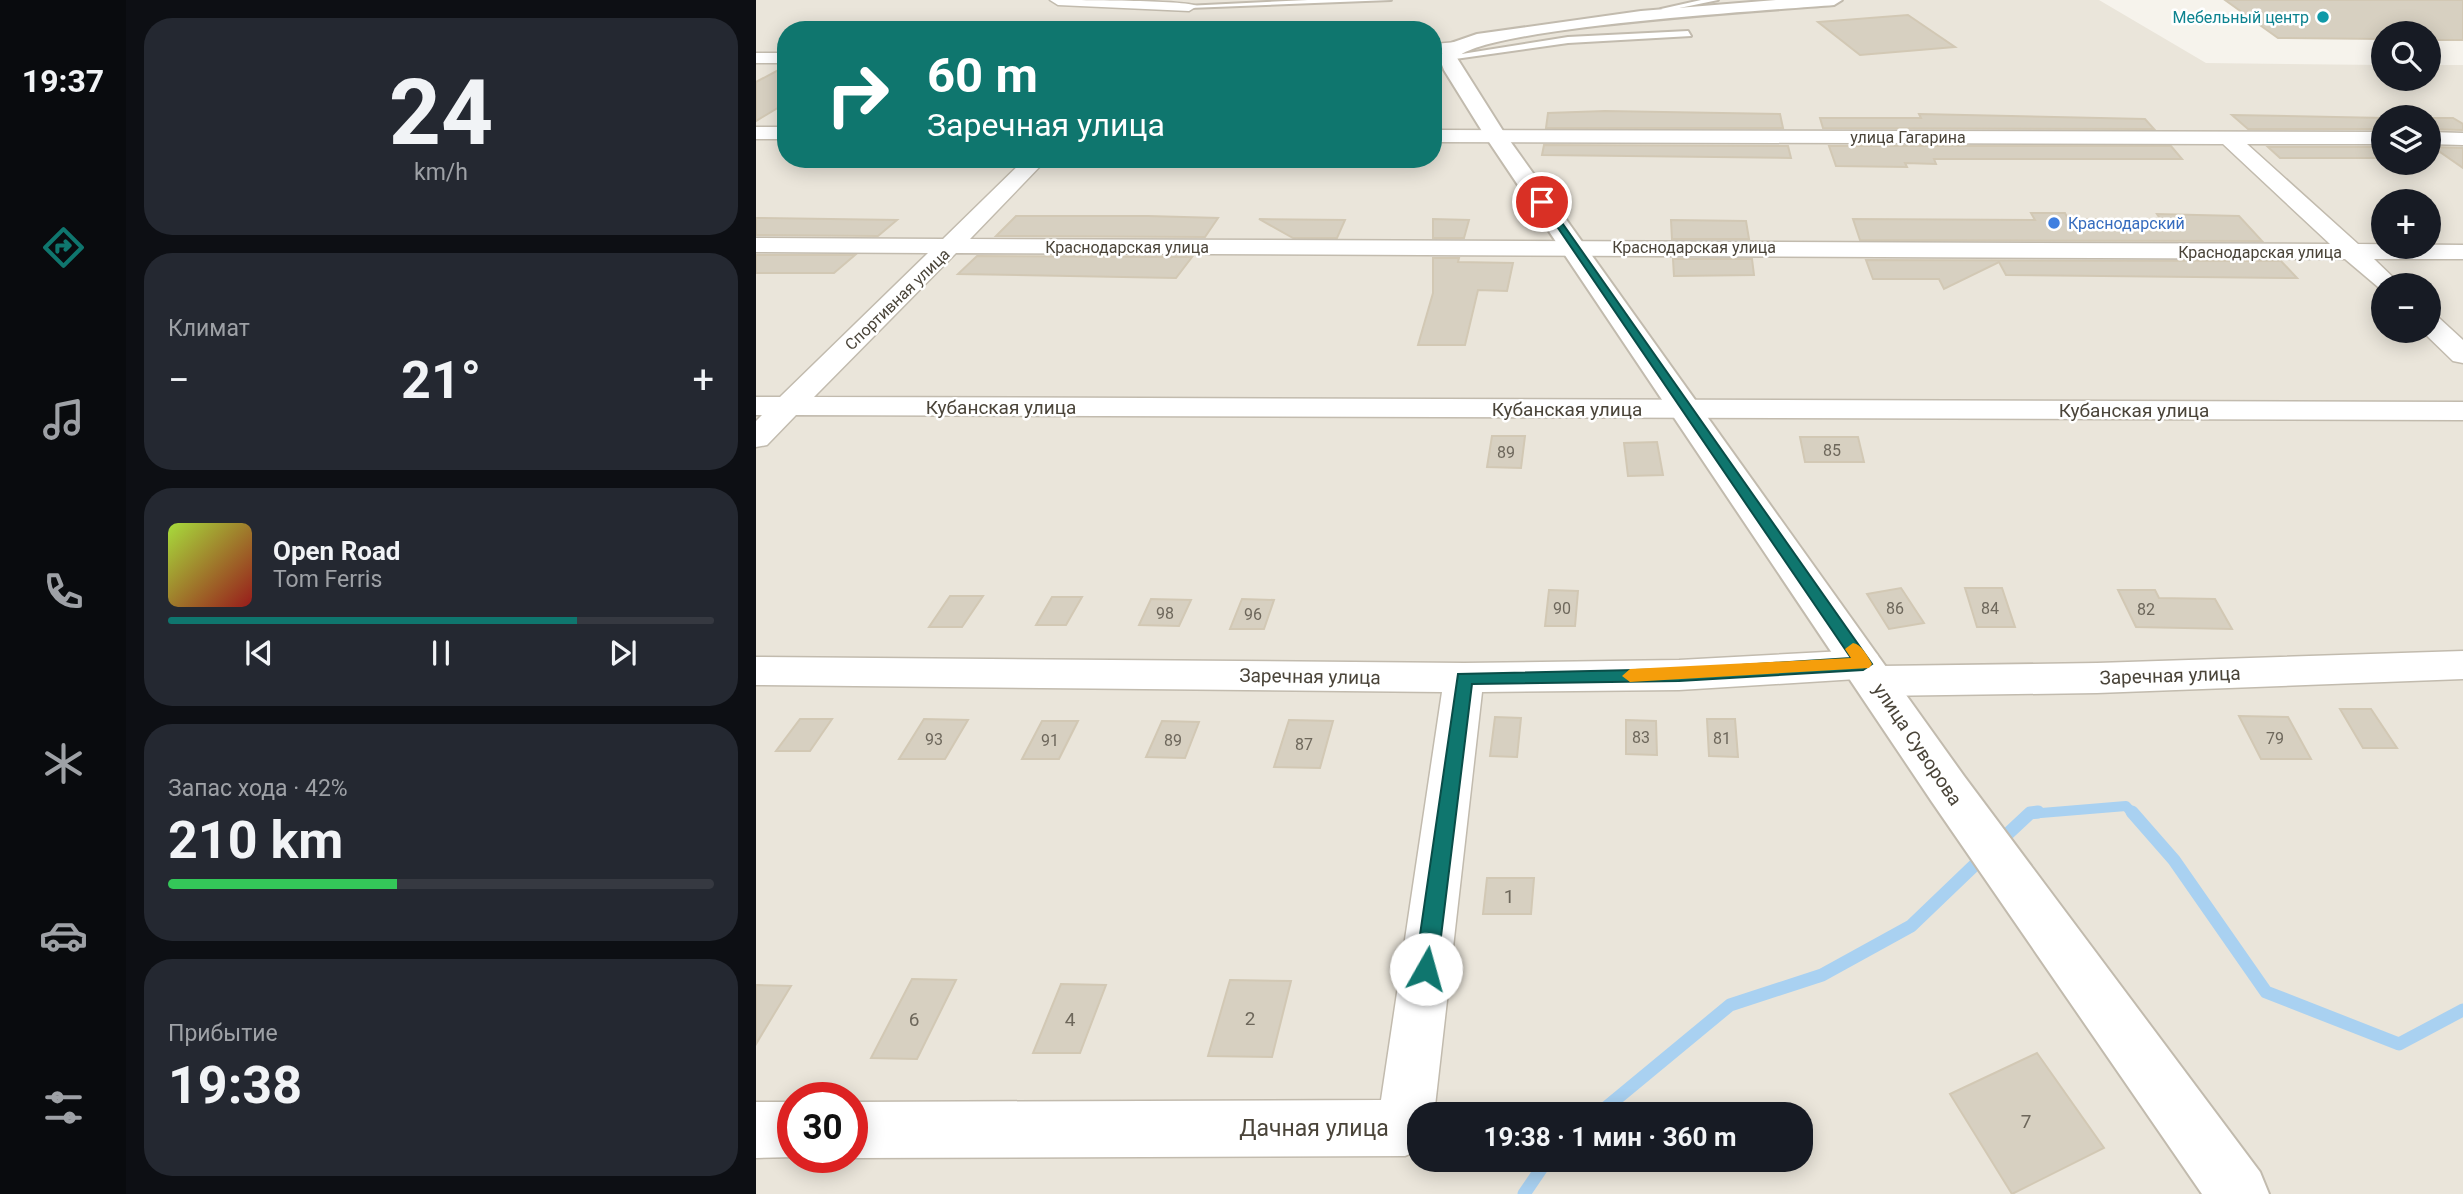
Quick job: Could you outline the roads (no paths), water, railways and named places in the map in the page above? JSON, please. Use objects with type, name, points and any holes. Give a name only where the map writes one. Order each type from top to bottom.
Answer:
[{"type":"street","points":[[1058,0],[1192,3]]},
{"type":"street","points":[[1446,51],[1478,39],[1661,12],[1834,0]]},
{"type":"street","points":[[1173,21],[1192,3]]},
{"type":"street","name":"улица Суворова","points":[[1446,51],[1453,70],[1496,136],[1870,672],[1948,789],[2238,1194]]},
{"type":"street","points":[[756,58],[777,58]]},
{"type":"street","points":[[756,132],[777,133]]},
{"type":"street","name":"улица Гагарина","points":[[1442,136],[2371,138]]},
{"type":"street","points":[[2229,138],[2375,273]]},
{"type":"street","points":[[2441,138],[2463,139]]},
{"type":"street","name":"Спортивная улица","points":[[756,438],[1028,168]]},
{"type":"street","name":"Краснодарская улица","points":[[756,245],[2463,252]]},
{"type":"street","points":[[2441,334],[2463,355]]},
{"type":"street","name":"Кубанская улица","points":[[756,406],[2463,411]]},
{"type":"street","name":"Заречная улица","points":[[756,671],[1464,678],[1870,672],[2097,678],[2463,665]]},
{"type":"street","name":"Дачная улица","points":[[868,1129],[1405,1128],[1464,678]]},
{"type":"street","points":[[756,1130],[777,1130]]},
{"type":"lane","points":[[1192,3],[1387,0]]},
{"type":"lane","points":[[1661,12],[1671,0]]},
{"type":"lane","points":[[1661,12],[1714,0]]},
{"type":"lane","points":[[1446,51],[1568,40],[1688,34]]},
{"type":"waterway","points":[[2029,814],[2126,806],[2133,814]]},
{"type":"waterway","points":[[1999,842],[2030,813],[2038,812]]},
{"type":"waterway","points":[[2132,812],[2174,860],[2266,992],[2399,1044],[2463,1010]]},
{"type":"waterway","points":[[1613,1102],[1730,1005],[1822,975],[1911,926],[1983,857]]},
{"type":"waterway","points":[[1524,1194],[1539,1172]]},
{"type":"place","name":"Мебельный центр","points":[[2323,17]]},
{"type":"place","name":"Краснодарский","points":[[2054,223]]}]
